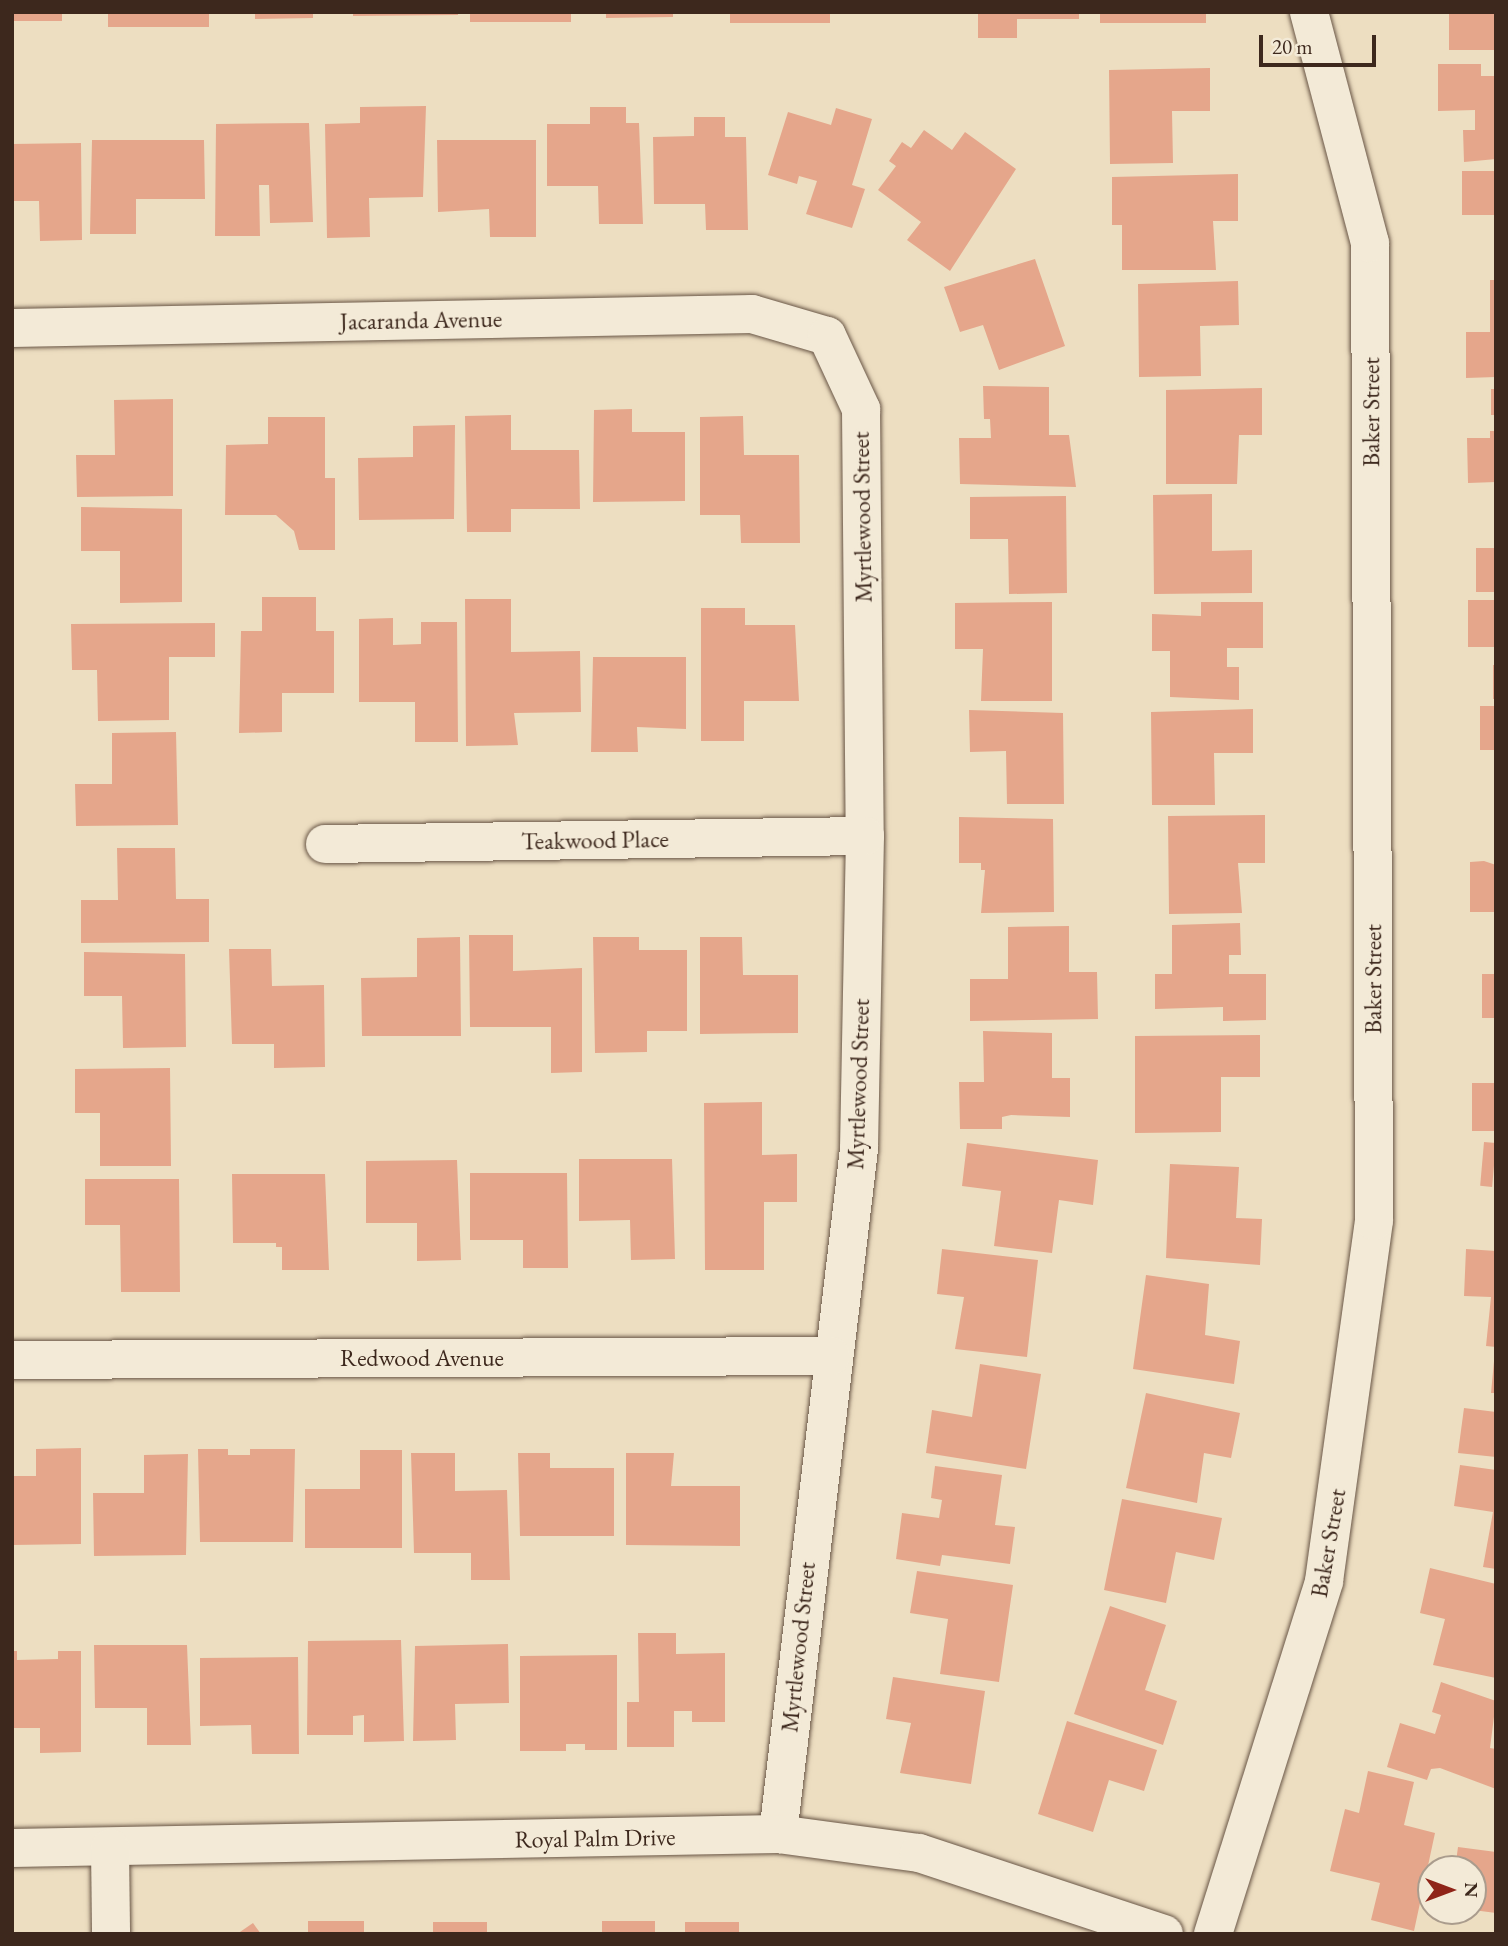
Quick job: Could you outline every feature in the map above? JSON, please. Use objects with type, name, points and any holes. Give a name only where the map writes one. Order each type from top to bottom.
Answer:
[{"type":"street","name":"Baker Street","points":[[1213,1934],[1324,1581],[1374,1221],[1370,243],[1309,12]]},
{"type":"street","name":"Jacaranda Avenue","points":[[12,328],[752,314],[827,336]]},
{"type":"street","name":"Myrtlewood Street","points":[[778,1834],[831,1356],[859,1149],[865,836],[861,409],[827,336]]},
{"type":"street","name":"Teakwood Place","points":[[325,844],[865,836]]},
{"type":"street","name":"Redwood Avenue","points":[[12,1360],[831,1356]]},
{"type":"street","name":"Royal Palm Drive","points":[[12,1848],[778,1834],[919,1853],[1164,1934]]},
{"type":"street","points":[[110,1848],[111,1934]]},
{"type":"building","points":[[12,12],[62,12],[62,21],[12,21]]},
{"type":"building","points":[[108,12],[209,12],[209,27],[108,27]]},
{"type":"building","points":[[255,12],[313,12],[313,18],[255,19]]},
{"type":"building","points":[[353,12],[458,12],[458,15],[353,16]]},
{"type":"building","points":[[470,12],[571,12],[571,22],[470,22]]},
{"type":"building","points":[[606,12],[673,12],[673,17],[606,18]]},
{"type":"building","points":[[730,12],[830,12],[830,23],[730,23]]},
{"type":"building","points":[[978,12],[1079,12],[1079,19],[1017,19],[1017,38],[978,38]]},
{"type":"building","points":[[1100,12],[1206,12],[1206,23],[1100,23]]},
{"type":"building","points":[[1449,12],[1496,12],[1496,50],[1449,50]]},
{"type":"building","points":[[1438,64],[1481,64],[1481,76],[1496,76],[1496,159],[1464,162],[1463,130],[1475,130],[1475,110],[1438,111]]},
{"type":"building","points":[[1210,68],[1210,111],[1172,111],[1173,163],[1110,164],[1109,70]]},
{"type":"building","points":[[426,106],[423,197],[369,198],[370,237],[327,238],[325,124],[360,123],[360,107]]},
{"type":"building","points":[[590,107],[626,107],[626,123],[639,123],[643,224],[599,224],[598,186],[547,186],[547,124],[590,124]]},
{"type":"building","points":[[836,108],[872,119],[852,185],[865,189],[852,228],[806,214],[817,181],[799,176],[797,184],[768,175],[788,112],[831,125]]},
{"type":"building","points":[[694,117],[725,117],[725,137],[746,137],[748,230],[706,230],[705,204],[654,204],[653,137],[694,136]]},
{"type":"building","points":[[309,123],[313,222],[270,223],[269,185],[259,185],[260,236],[215,236],[216,124]]},
{"type":"building","points":[[924,130],[952,150],[965,132],[1016,169],[950,271],[907,240],[921,222],[878,190],[896,166],[889,161],[902,142],[911,148]]},
{"type":"building","points":[[92,140],[204,140],[205,199],[136,199],[136,234],[90,234]]},
{"type":"building","points":[[437,140],[536,140],[536,237],[490,237],[489,209],[438,212]]},
{"type":"building","points":[[81,143],[82,240],[40,241],[39,201],[12,201],[12,144]]},
{"type":"building","points":[[1462,171],[1496,171],[1496,215],[1462,215]]},
{"type":"building","points":[[1238,174],[1238,221],[1213,221],[1216,270],[1122,270],[1122,225],[1112,225],[1112,177]]},
{"type":"building","points":[[1035,259],[1065,346],[999,370],[983,325],[960,332],[944,287]]},
{"type":"building","points":[[1490,280],[1496,280],[1496,377],[1466,378],[1466,332],[1490,332]]},
{"type":"building","points":[[1238,281],[1239,325],[1200,326],[1201,376],[1139,377],[1138,284]]},
{"type":"building","points":[[983,386],[1049,387],[1049,435],[1069,435],[1076,487],[960,484],[959,438],[991,438],[990,419],[984,419]]},
{"type":"building","points":[[1262,388],[1262,435],[1239,435],[1237,484],[1166,484],[1166,390]]},
{"type":"building","points":[[1491,389],[1496,389],[1496,415],[1491,415]]},
{"type":"building","points":[[173,399],[173,496],[77,497],[76,455],[115,455],[114,400]]},
{"type":"building","points":[[632,409],[632,432],[685,432],[685,501],[593,502],[594,410]]},
{"type":"building","points":[[511,415],[511,450],[579,450],[580,509],[511,509],[511,532],[467,532],[465,416]]},
{"type":"building","points":[[743,416],[744,455],[799,455],[800,543],[741,543],[740,515],[700,515],[700,417]]},
{"type":"building","points":[[268,417],[325,417],[325,478],[335,478],[335,550],[299,550],[294,531],[276,515],[225,515],[226,445],[268,444]]},
{"type":"building","points":[[455,425],[454,519],[359,520],[358,458],[413,457],[413,426]]},
{"type":"building","points":[[1490,431],[1496,431],[1496,482],[1468,483],[1467,438],[1490,438]]},
{"type":"building","points":[[1212,494],[1212,551],[1252,550],[1252,593],[1154,594],[1153,495]]},
{"type":"building","points":[[1066,496],[1067,593],[1009,594],[1008,539],[970,539],[970,497]]},
{"type":"building","points":[[81,507],[182,509],[182,602],[120,603],[120,551],[81,551]]},
{"type":"building","points":[[1476,548],[1496,548],[1496,592],[1476,592]]},
{"type":"building","points":[[262,597],[316,597],[316,631],[334,631],[334,693],[282,693],[282,732],[239,733],[241,631],[262,631]]},
{"type":"building","points":[[465,599],[511,599],[511,652],[580,651],[581,712],[514,713],[518,745],[466,746]]},
{"type":"building","points":[[1468,600],[1496,600],[1496,647],[1468,647]]},
{"type":"building","points":[[1052,602],[1052,701],[981,701],[983,649],[955,649],[955,603]]},
{"type":"building","points":[[1201,602],[1263,602],[1263,648],[1227,648],[1227,667],[1239,667],[1239,700],[1170,697],[1170,651],[1152,651],[1152,614],[1201,616]]},
{"type":"building","points":[[701,608],[745,608],[745,625],[795,625],[799,701],[744,701],[744,741],[701,741]]},
{"type":"building","points":[[393,618],[393,645],[421,644],[421,622],[457,622],[458,742],[415,742],[415,702],[359,702],[359,619]]},
{"type":"building","points":[[215,623],[215,657],[169,657],[169,720],[98,721],[97,670],[72,670],[71,624]]},
{"type":"building","points":[[593,657],[686,657],[686,729],[637,727],[638,752],[591,752]]},
{"type":"building","points":[[1493,665],[1496,665],[1496,699],[1493,699]]},
{"type":"building","points":[[1480,706],[1496,706],[1496,750],[1480,750]]},
{"type":"building","points":[[1253,709],[1253,753],[1214,753],[1215,805],[1152,805],[1151,712]]},
{"type":"building","points":[[969,710],[1063,713],[1064,804],[1007,804],[1006,751],[970,752]]},
{"type":"building","points":[[176,732],[178,825],[76,826],[75,784],[112,784],[112,733]]},
{"type":"building","points":[[1265,815],[1265,863],[1238,863],[1242,913],[1169,914],[1168,816]]},
{"type":"building","points":[[959,817],[1053,819],[1054,912],[981,913],[985,870],[981,870],[981,863],[959,863]]},
{"type":"building","points":[[117,848],[175,848],[176,899],[209,899],[209,942],[81,943],[81,900],[118,900]]},
{"type":"building","points":[[1484,861],[1496,865],[1496,912],[1470,912],[1470,862]]},
{"type":"building","points":[[1240,923],[1241,955],[1229,955],[1229,974],[1266,974],[1266,1020],[1223,1021],[1223,1007],[1155,1009],[1155,974],[1172,974],[1172,925]]},
{"type":"building","points":[[1069,926],[1069,972],[1097,972],[1098,1019],[970,1021],[970,979],[1008,979],[1008,927]]},
{"type":"building","points":[[469,935],[513,935],[513,971],[582,968],[582,1072],[551,1073],[551,1027],[470,1027]]},
{"type":"building","points":[[460,937],[461,1036],[362,1036],[361,978],[417,977],[417,938]]},
{"type":"building","points":[[593,937],[639,937],[639,950],[687,950],[687,1031],[647,1031],[647,1052],[595,1053]]},
{"type":"building","points":[[700,937],[742,937],[743,975],[798,975],[798,1033],[700,1034]]},
{"type":"building","points":[[229,949],[271,949],[272,986],[324,985],[325,1067],[274,1068],[274,1044],[232,1044]]},
{"type":"building","points":[[84,952],[185,954],[186,1047],[123,1048],[122,996],[84,996]]},
{"type":"building","points":[[1482,974],[1496,974],[1496,1018],[1482,1018]]},
{"type":"building","points":[[983,1031],[1052,1033],[1052,1078],[1070,1078],[1070,1117],[1011,1115],[1002,1117],[1002,1129],[960,1129],[959,1082],[984,1082]]},
{"type":"building","points":[[1260,1035],[1260,1077],[1221,1077],[1221,1132],[1135,1133],[1135,1036]]},
{"type":"building","points":[[170,1068],[171,1166],[100,1166],[100,1113],[75,1113],[75,1069]]},
{"type":"building","points":[[1472,1083],[1496,1083],[1496,1131],[1472,1131]]},
{"type":"building","points":[[762,1102],[762,1155],[797,1154],[797,1202],[764,1202],[764,1270],[705,1270],[704,1103]]},
{"type":"building","points":[[1484,1142],[1496,1143],[1492,1187],[1480,1186]]},
{"type":"building","points":[[967,1143],[1098,1160],[1093,1205],[1059,1200],[1052,1253],[994,1246],[1001,1191],[962,1186]]},
{"type":"building","points":[[579,1159],[672,1159],[675,1259],[631,1260],[630,1220],[579,1221]]},
{"type":"building","points":[[457,1160],[461,1260],[417,1261],[417,1223],[366,1223],[366,1161]]},
{"type":"building","points":[[1170,1164],[1239,1167],[1236,1218],[1262,1219],[1260,1265],[1166,1258]]},
{"type":"building","points":[[470,1173],[567,1173],[568,1268],[523,1268],[523,1240],[470,1240]]},
{"type":"building","points":[[232,1174],[325,1174],[329,1270],[282,1270],[282,1247],[276,1247],[276,1243],[233,1243]]},
{"type":"building","points":[[85,1179],[179,1179],[180,1292],[121,1292],[120,1225],[85,1225]]},
{"type":"building","points":[[942,1249],[1038,1260],[1027,1357],[955,1349],[964,1297],[937,1294]]},
{"type":"building","points":[[1466,1249],[1496,1251],[1496,1347],[1486,1346],[1491,1297],[1464,1296]]},
{"type":"building","points":[[1146,1275],[1209,1284],[1205,1335],[1240,1341],[1234,1384],[1133,1369]]},
{"type":"building","points":[[1494,1361],[1496,1393],[1491,1393]]},
{"type":"building","points":[[980,1364],[1041,1374],[1026,1469],[926,1453],[932,1410],[972,1417]]},
{"type":"building","points":[[1146,1393],[1240,1413],[1231,1458],[1204,1453],[1197,1503],[1126,1488]]},
{"type":"building","points":[[1464,1408],[1496,1412],[1496,1457],[1458,1453]]},
{"type":"building","points":[[81,1448],[81,1544],[12,1545],[12,1476],[36,1476],[36,1449]]},
{"type":"building","points":[[198,1449],[228,1449],[228,1455],[250,1455],[250,1449],[295,1449],[293,1542],[200,1542]]},
{"type":"building","points":[[360,1450],[402,1450],[402,1548],[305,1548],[305,1489],[360,1489]]},
{"type":"building","points":[[411,1453],[455,1453],[455,1491],[507,1490],[510,1580],[471,1580],[471,1553],[414,1553]]},
{"type":"building","points":[[518,1453],[550,1453],[550,1468],[614,1468],[614,1536],[520,1536]]},
{"type":"building","points":[[626,1453],[674,1453],[671,1486],[740,1486],[740,1546],[626,1545]]},
{"type":"building","points":[[188,1454],[186,1555],[94,1556],[93,1493],[144,1493],[144,1455]]},
{"type":"building","points":[[1460,1465],[1496,1470],[1496,1569],[1483,1567],[1493,1512],[1454,1506]]},
{"type":"building","points":[[935,1466],[1002,1475],[995,1525],[1015,1527],[1010,1564],[942,1555],[940,1566],[896,1559],[902,1513],[939,1518],[942,1500],[931,1498]]},
{"type":"building","points":[[1122,1499],[1222,1518],[1214,1560],[1176,1552],[1166,1603],[1104,1590]]},
{"type":"building","points":[[1430,1568],[1496,1584],[1496,1678],[1433,1665],[1445,1619],[1420,1613]]},
{"type":"building","points":[[917,1571],[1013,1585],[999,1682],[940,1674],[948,1619],[910,1613]]},
{"type":"building","points":[[1110,1606],[1166,1625],[1145,1690],[1177,1701],[1163,1745],[1074,1714]]},
{"type":"building","points":[[638,1633],[676,1633],[676,1654],[725,1653],[725,1722],[692,1722],[692,1711],[674,1711],[674,1747],[627,1747],[627,1702],[639,1702]]},
{"type":"building","points":[[401,1640],[404,1741],[364,1742],[364,1715],[353,1716],[353,1735],[307,1735],[308,1641]]},
{"type":"building","points":[[508,1644],[509,1703],[455,1704],[456,1740],[413,1741],[415,1646]]},
{"type":"building","points":[[94,1645],[187,1645],[191,1745],[147,1745],[147,1708],[95,1708]]},
{"type":"building","points":[[12,1651],[17,1651],[17,1660],[58,1659],[58,1651],[81,1651],[81,1752],[40,1753],[40,1728],[12,1728]]},
{"type":"building","points":[[617,1655],[617,1750],[585,1750],[585,1744],[566,1744],[566,1751],[520,1751],[520,1656]]},
{"type":"building","points":[[298,1657],[299,1754],[252,1754],[251,1725],[200,1726],[200,1658]]},
{"type":"building","points":[[893,1677],[985,1691],[971,1784],[900,1773],[911,1723],[886,1719]]},
{"type":"building","points":[[1441,1682],[1496,1701],[1490,1748],[1496,1749],[1496,1789],[1440,1768],[1431,1769],[1427,1780],[1387,1767],[1400,1723],[1435,1734],[1441,1715],[1432,1712]]},
{"type":"building","points":[[1067,1721],[1157,1750],[1144,1791],[1109,1780],[1093,1832],[1038,1814]]},
{"type":"building","points":[[1368,1771],[1414,1782],[1404,1825],[1435,1833],[1430,1855],[1417,1855],[1417,1917],[1414,1931],[1371,1920],[1380,1883],[1330,1871],[1345,1809],[1359,1813]]},
{"type":"building","points":[[1458,1847],[1496,1852],[1496,1913],[1487,1912],[1487,1855],[1457,1855]]},
{"type":"building","points":[[308,1921],[364,1921],[364,1934],[308,1934]]},
{"type":"building","points":[[602,1921],[655,1921],[655,1934],[602,1934]]},
{"type":"building","points":[[433,1922],[487,1922],[487,1934],[433,1934]]},
{"type":"building","points":[[685,1922],[739,1922],[739,1934],[685,1934]]},
{"type":"building","points":[[253,1923],[261,1934],[237,1934]]}]
